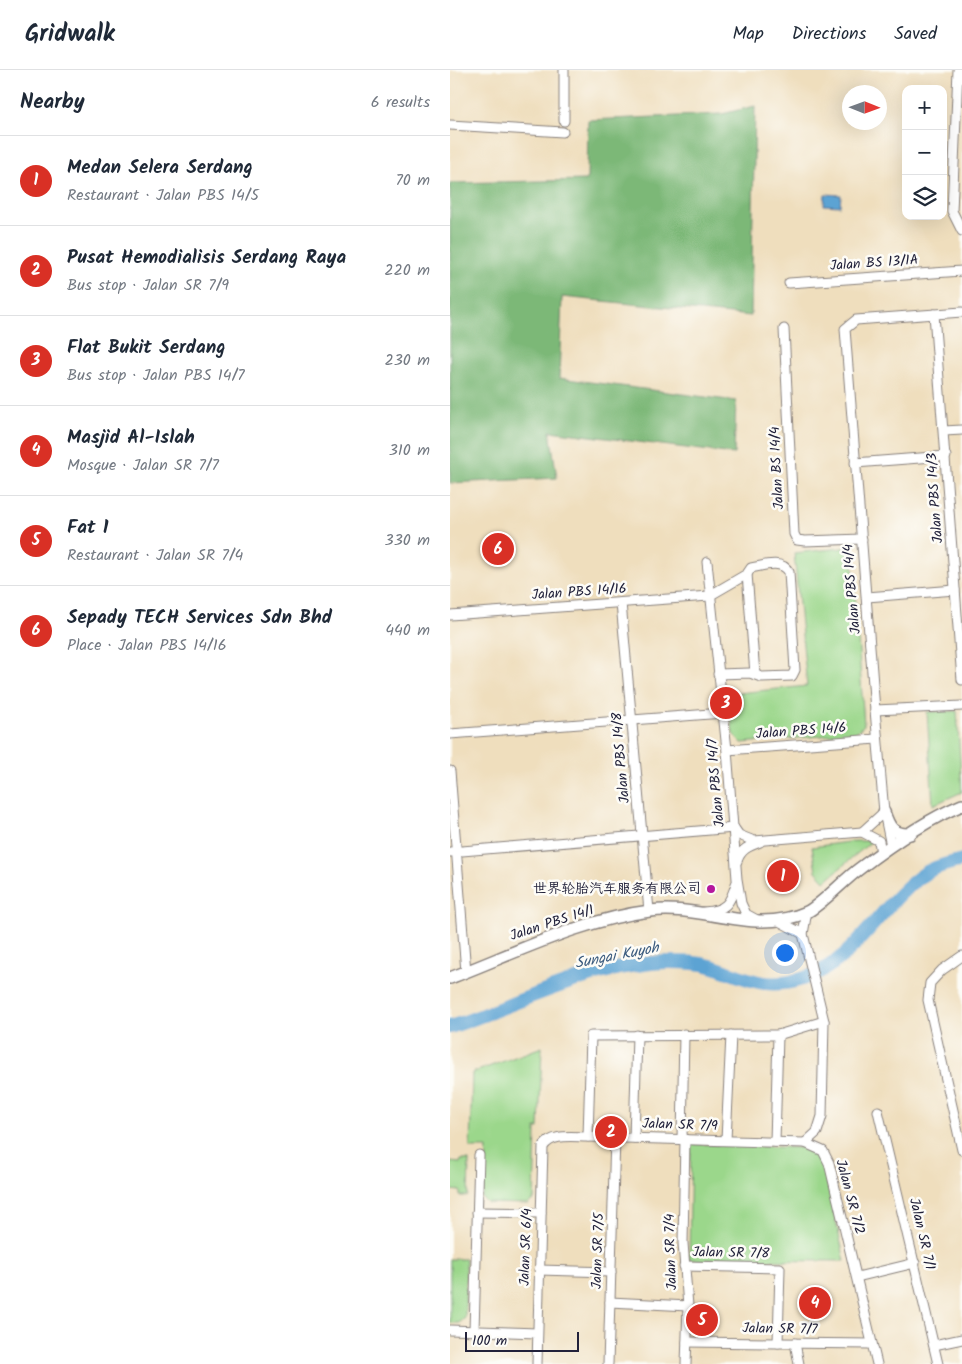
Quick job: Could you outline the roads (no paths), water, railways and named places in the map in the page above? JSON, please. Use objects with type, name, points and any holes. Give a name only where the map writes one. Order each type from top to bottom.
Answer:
[{"type":"street","points":[[564,70],[564,121]]},
{"type":"street","points":[[958,70],[952,211],[962,231]]},
{"type":"street","points":[[450,125],[563,132]]},
{"type":"street","name":"Jalan BS 13/1A","points":[[789,283],[962,270]]},
{"type":"street","points":[[934,314],[962,312]]},
{"type":"street","name":"Jalan PBS 14/4","points":[[891,846],[884,812],[877,739],[845,328],[856,320],[934,314]]},
{"type":"street","name":"Jalan PBS 14/3","points":[[934,314],[962,680]]},
{"type":"street","name":"Jalan BS 14/4","points":[[784,329],[794,534],[797,540],[804,541],[862,538]]},
{"type":"street","points":[[944,431],[962,430]]},
{"type":"street","points":[[855,463],[946,456]]},
{"type":"street","points":[[952,539],[962,538]]},
{"type":"street","name":"Jalan PBS 14/7","points":[[707,562],[709,596],[727,750],[737,879],[741,903],[746,914],[760,922]]},
{"type":"street","points":[[709,596],[747,574],[751,568],[781,564],[789,572],[795,670],[792,676],[760,676],[739,673],[718,674]]},
{"type":"street","points":[[747,574],[755,674]]},
{"type":"street","points":[[867,597],[956,590]]},
{"type":"street","name":"Jalan PBS 14/16","points":[[450,615],[709,596]]},
{"type":"street","name":"Jalan PBS 14/8","points":[[621,602],[649,911]]},
{"type":"street","points":[[875,710],[962,706]]},
{"type":"street","points":[[450,734],[723,713]]},
{"type":"street","name":"Jalan PBS 14/6","points":[[727,750],[877,739]]},
{"type":"street","points":[[450,771],[453,852],[466,972]]},
{"type":"street","name":"Jalan PBS 14/1","points":[[450,978],[509,952],[549,938],[649,911],[702,912],[739,921],[760,922],[777,920],[808,911],[891,846],[962,805]]},
{"type":"street","points":[[862,832],[884,812],[889,827],[896,833],[910,834]]},
{"type":"street","points":[[453,852],[734,828],[739,835],[760,842]]},
{"type":"street","points":[[736,863],[740,853],[748,846],[760,842],[862,832],[879,841],[881,853]]},
{"type":"street","name":"Jalan PBS 14/7","points":[[702,912],[724,907],[732,900],[737,879]]},
{"type":"street","points":[[805,1144],[817,1132],[822,1116],[824,1018],[804,937],[808,911]]},
{"type":"street","points":[[777,920],[804,937]]},
{"type":"street","points":[[962,956],[942,970],[930,983],[928,1000],[962,1150]]},
{"type":"street","points":[[588,1137],[591,1036],[684,1034],[778,1035],[824,1018]]},
{"type":"street","name":"Jalan SR 7/4","points":[[684,1034],[684,1266],[688,1306],[686,1364]]},
{"type":"street","points":[[634,1138],[637,1035]]},
{"type":"street","points":[[726,1140],[731,1035]]},
{"type":"street","points":[[775,1142],[778,1035]]},
{"type":"street","name":"Jalan SR 7/1","points":[[878,1111],[938,1364]]},
{"type":"street","name":"Jalan SR 7/9","points":[[554,1138],[726,1140],[805,1144]]},
{"type":"street","name":"Jalan SR 6/4","points":[[536,1364],[543,1147],[548,1140],[554,1138]]},
{"type":"street","name":"Jalan SR 7/5","points":[[608,1364],[615,1138]]},
{"type":"street","name":"Jalan SR 7/2","points":[[805,1144],[823,1151],[829,1163],[877,1364]]},
{"type":"street","points":[[474,1331],[479,1155]]},
{"type":"street","points":[[476,1212],[541,1213]]},
{"type":"street","points":[[856,1277],[915,1263]]},
{"type":"street","name":"Jalan SR 7/8","points":[[684,1266],[779,1267],[781,1269],[778,1343]]},
{"type":"street","points":[[539,1270],[611,1272]]},
{"type":"street","points":[[610,1302],[688,1306]]},
{"type":"street","points":[[450,1330],[538,1333]]},
{"type":"street","points":[[934,1345],[962,1339]]},
{"type":"street","name":"Jalan SR 7/7","points":[[687,1342],[872,1344]]},
{"type":"street","points":[[794,1343],[799,1364]]},
{"type":"water","points":[[825,194],[841,195],[840,206],[824,205]]},
{"type":"waterway","name":"Sungai Kuyoh","points":[[450,1027],[558,986],[614,969],[642,964],[670,962],[701,964],[765,983],[776,984],[802,979],[822,971],[839,959],[854,946],[910,885],[927,872],[939,866],[962,860]]},
{"type":"place","name":"Sepady TECH Services Sdn Bhd","points":[[498,549]]},
{"type":"place","name":"Flat Bukit Serdang","points":[[726,703]]},
{"type":"place","name":"Medan Selera Serdang","points":[[783,876]]},
{"type":"place","name":"世界轮胎汽车服务有限公司","points":[[711,889]]},
{"type":"place","name":"Pusat Hemodialisis Serdang Raya","points":[[611,1132]]},
{"type":"place","name":"Masjid Al-Islah","points":[[815,1303]]},
{"type":"place","name":"Fat 1","points":[[702,1320]]}]
